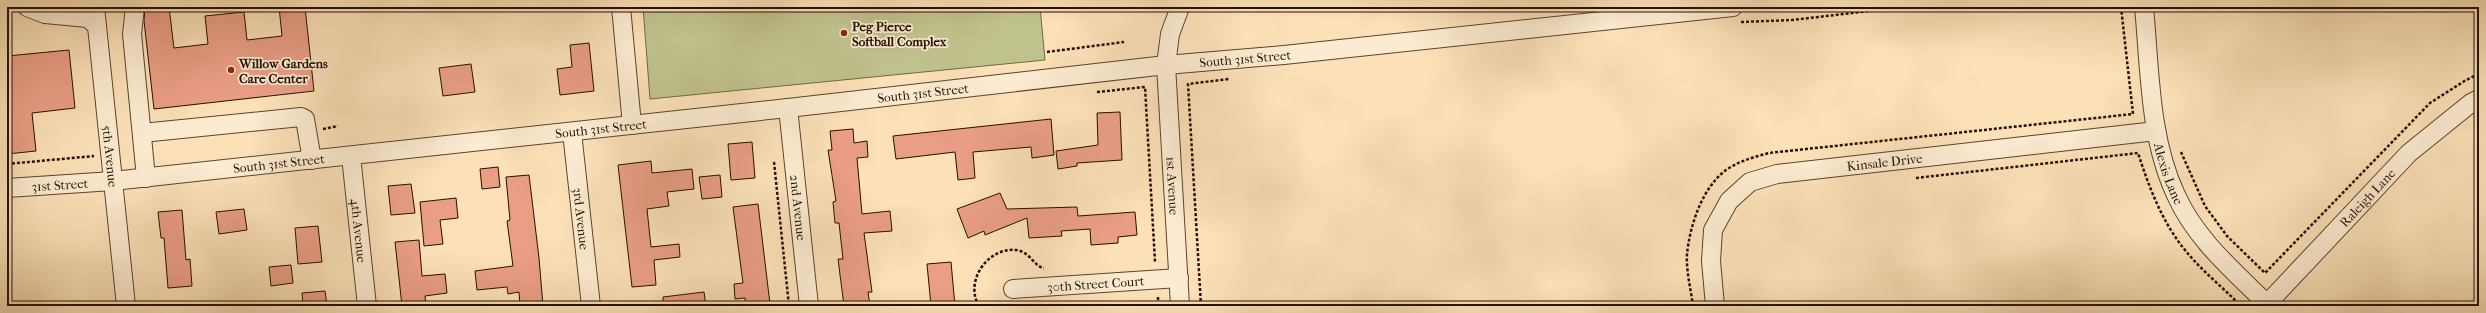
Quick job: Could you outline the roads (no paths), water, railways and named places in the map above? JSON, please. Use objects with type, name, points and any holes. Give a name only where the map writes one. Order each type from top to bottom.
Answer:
[{"type":"street","points":[[28,7],[45,14],[88,18],[97,26]]},
{"type":"street","name":"5th Avenue","points":[[95,7],[126,306]]},
{"type":"street","points":[[135,7],[132,34],[146,178]]},
{"type":"street","points":[[621,7],[632,125]]},
{"type":"street","name":"Alexis Lane","points":[[2144,7],[2156,132],[2176,195],[2194,226],[2217,255],[2267,305]]},
{"type":"street","name":"1st Avenue","points":[[1176,9],[1170,34],[1166,65],[1180,306]]},
{"type":"street","name":"South 31st Street","points":[[113,181],[572,132],[1166,65],[1735,15]]},
{"type":"street","name":"Raleigh Lane","points":[[2267,305],[2409,153],[2471,103],[2479,100]]},
{"type":"street","name":"2nd Avenue","points":[[788,108],[808,306]]},
{"type":"street","points":[[142,134],[301,117],[305,119],[307,125],[312,160]]},
{"type":"street","name":"3rd Avenue","points":[[572,132],[590,306]]},
{"type":"street","name":"Kinsale Drive","points":[[1715,306],[1711,261],[1713,230],[1729,202],[1750,182],[1777,174],[2156,132]]},
{"type":"street","name":"4th Avenue","points":[[352,156],[367,306]]},
{"type":"street","name":"31st Street","points":[[7,188],[113,181]]},
{"type":"street","name":"30th Street Court","points":[[1013,289],[1179,278]]},
{"type":"place","name":"Peg Pierce Softball Complex","points":[[844,33]]},
{"type":"place","name":"Willow Gardens Care Center","points":[[231,70]]}]
